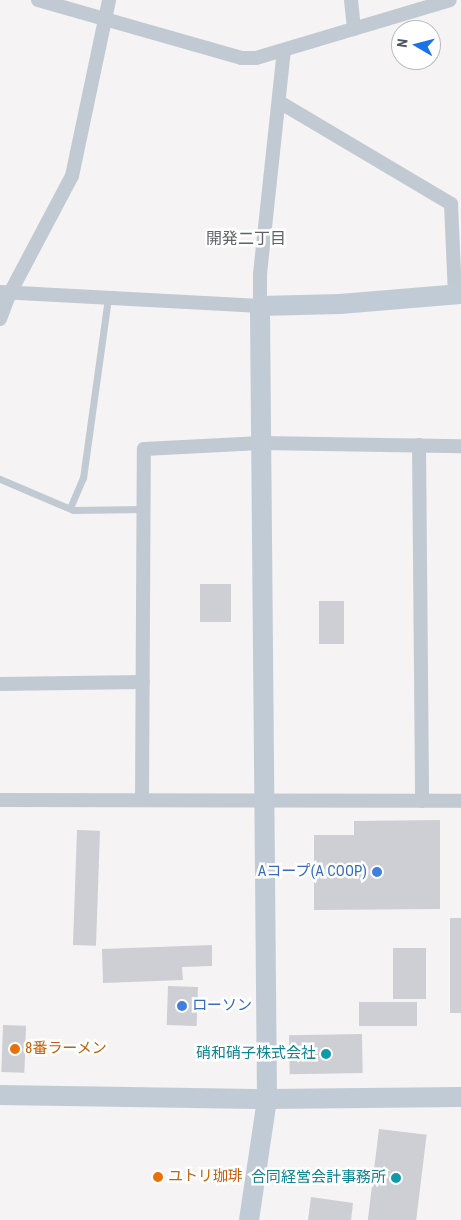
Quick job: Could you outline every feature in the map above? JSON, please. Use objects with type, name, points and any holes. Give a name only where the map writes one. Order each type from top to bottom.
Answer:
[{"type":"street","points":[[38,0],[241,58],[256,58],[450,0]]},
{"type":"street","points":[[0,319],[5,292],[72,176],[109,0]]},
{"type":"street","points":[[351,0],[354,29]]},
{"type":"street","points":[[249,1220],[267,1099],[260,274],[281,103],[284,50]]},
{"type":"street","points":[[5,292],[260,306],[340,304],[458,294],[451,204],[281,103]]},
{"type":"street","points":[[142,800],[144,449],[261,443],[461,446]]},
{"type":"street","points":[[419,445],[422,801]]},
{"type":"street","points":[[0,684],[142,682]]},
{"type":"street","points":[[0,800],[461,801]]},
{"type":"street","points":[[0,1095],[267,1099],[461,1097]]},
{"type":"lane","points":[[70,508],[83,478],[108,298]]},
{"type":"lane","points":[[0,479],[70,508],[92,512],[144,509]]},
{"type":"building","points":[[200,584],[231,584],[231,622],[200,622]]},
{"type":"building","points":[[319,601],[344,601],[344,644],[319,644]]},
{"type":"building","name":"Aコープ(A COOP)","points":[[440,820],[440,909],[314,910],[314,835],[354,835],[354,821]]},
{"type":"building","points":[[77,830],[100,831],[96,946],[73,945]]},
{"type":"building","points":[[450,918],[461,918],[461,1013],[450,1013]]},
{"type":"building","points":[[212,945],[212,966],[182,967],[183,980],[103,983],[102,949]]},
{"type":"building","points":[[393,948],[426,948],[426,999],[393,999]]},
{"type":"building","name":"ローソン","points":[[168,986],[198,987],[197,1026],[167,1025]]},
{"type":"building","points":[[359,1002],[417,1002],[417,1026],[359,1026]]},
{"type":"building","name":"8番ラーメン","points":[[3,1025],[26,1026],[24,1073],[1,1072]]},
{"type":"building","name":"硝和硝子株式会社","points":[[362,1034],[363,1073],[290,1074],[289,1035]]},
{"type":"building","name":"合同経営会計事務所","points":[[379,1129],[427,1135],[416,1220],[368,1220]]},
{"type":"building","points":[[311,1197],[353,1203],[351,1220],[308,1220]]},
{"type":"place","name":"Aコープ(A COOP)","points":[[377,872]]},
{"type":"place","name":"ローソン","points":[[182,1006]]},
{"type":"place","name":"8番ラーメン","points":[[15,1049]]},
{"type":"place","name":"硝和硝子株式会社","points":[[326,1054]]},
{"type":"place","name":"ユトリ珈琲","points":[[158,1177]]},
{"type":"place","name":"合同経営会計事務所","points":[[396,1178]]},
{"type":"district","name":"開発二丁目","points":[[246,239]]}]
